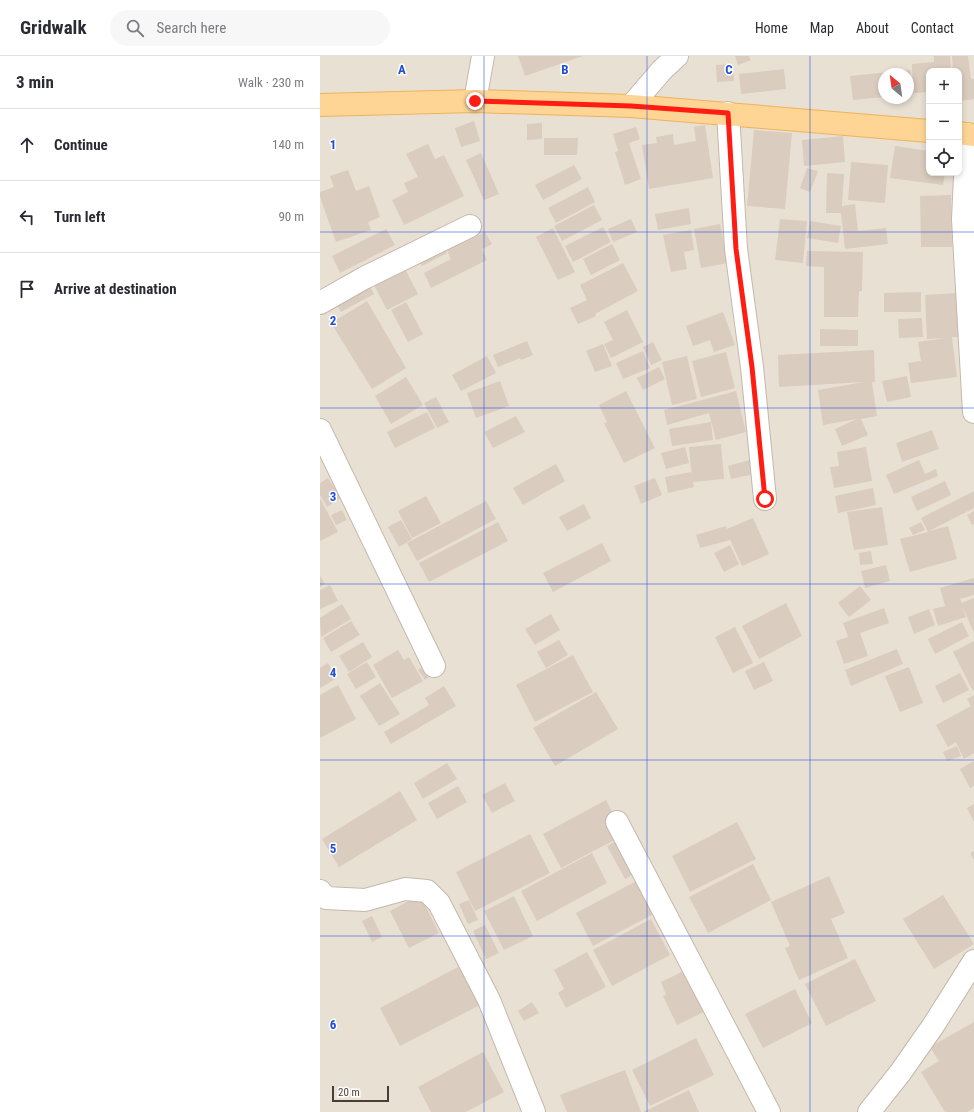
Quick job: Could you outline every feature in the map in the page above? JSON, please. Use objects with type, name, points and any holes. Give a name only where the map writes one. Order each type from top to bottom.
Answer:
[{"type":"main road","points":[[320,104],[475,101],[631,106],[926,131]]},
{"type":"street","points":[[475,101],[483,56]]},
{"type":"street","points":[[631,106],[662,70],[678,56]]},
{"type":"street","points":[[728,113],[736,249],[752,367],[765,499]]},
{"type":"street","points":[[967,134],[964,219],[974,412]]},
{"type":"street","points":[[320,303],[364,278],[470,226]]},
{"type":"street","points":[[320,430],[434,666]]},
{"type":"street","points":[[617,822],[769,1112]]},
{"type":"street","points":[[320,891],[326,898],[365,900],[405,889],[427,892],[439,903],[488,1000],[534,1112]]},
{"type":"street","points":[[869,1112],[900,1073],[933,1026],[974,961]]},
{"type":"shaded area","points":[[320,56],[974,56],[974,1112],[320,1112]]},
{"type":"building","points":[[518,56],[583,56],[525,76]]},
{"type":"building","points":[[735,56],[749,56],[751,60],[738,65]]},
{"type":"building","points":[[934,56],[950,56],[951,68],[926,68],[926,92],[914,93],[914,68],[912,68],[912,64],[934,62]]},
{"type":"building","points":[[952,56],[968,56],[971,79],[974,79],[974,99],[962,101],[962,68],[953,68]]},
{"type":"building","points":[[733,64],[734,81],[717,82],[716,65]]},
{"type":"building","points":[[784,69],[786,89],[741,94],[739,74]]},
{"type":"building","points":[[878,73],[878,98],[853,100],[850,76]]},
{"type":"building","points":[[474,121],[480,141],[461,147],[455,128]]},
{"type":"building","points":[[542,123],[542,139],[527,140],[527,124]]},
{"type":"building","points":[[705,125],[713,178],[649,189],[642,145],[657,143],[656,137],[673,134],[674,145],[696,141],[694,127]]},
{"type":"building","points":[[636,127],[640,139],[629,143],[641,179],[625,185],[615,152],[618,151],[613,134]]},
{"type":"building","points":[[754,130],[792,133],[785,209],[747,206]]},
{"type":"building","points":[[843,136],[845,162],[804,166],[802,140]]},
{"type":"building","points":[[544,138],[578,138],[577,155],[544,155]]},
{"type":"building","points":[[428,144],[435,159],[444,155],[464,196],[404,225],[392,200],[408,192],[404,183],[418,177],[406,154]]},
{"type":"building","points":[[895,146],[926,151],[926,176],[944,176],[943,185],[890,178]]},
{"type":"building","points":[[481,153],[499,194],[484,200],[466,160]]},
{"type":"building","points":[[851,162],[888,165],[885,203],[848,200]]},
{"type":"building","points":[[574,165],[582,179],[543,200],[535,185]]},
{"type":"building","points":[[807,168],[818,171],[810,192],[800,188]]},
{"type":"building","points":[[348,170],[356,191],[369,186],[380,217],[368,222],[371,230],[336,242],[320,197],[320,192],[334,187],[330,176]]},
{"type":"building","points":[[827,173],[844,174],[842,206],[855,204],[858,231],[886,228],[888,244],[845,249],[841,213],[826,213]]},
{"type":"building","points":[[588,187],[595,202],[556,223],[548,208]]},
{"type":"building","points":[[951,195],[952,247],[921,247],[920,196]]},
{"type":"building","points":[[594,205],[602,220],[562,241],[554,226]]},
{"type":"building","points":[[689,208],[691,224],[658,230],[655,214]]},
{"type":"building","points":[[631,219],[637,232],[613,242],[608,229]]},
{"type":"building","points":[[780,219],[807,221],[803,263],[775,260]]},
{"type":"building","points":[[810,221],[841,226],[838,243],[807,238]]},
{"type":"building","points":[[720,224],[728,263],[701,268],[694,229]]},
{"type":"building","points":[[603,227],[611,242],[573,262],[565,246]]},
{"type":"building","points":[[470,228],[475,237],[485,232],[492,244],[482,249],[487,260],[431,288],[424,273],[451,259],[443,242]]},
{"type":"building","points":[[553,228],[575,272],[558,280],[536,237]]},
{"type":"building","points":[[386,229],[395,245],[340,273],[332,256]]},
{"type":"building","points":[[691,230],[694,250],[684,252],[687,269],[671,272],[663,235]]},
{"type":"building","points":[[439,237],[447,253],[422,266],[413,250]]},
{"type":"building","points":[[612,244],[620,260],[591,275],[583,259]]},
{"type":"building","points":[[807,251],[863,252],[862,291],[859,291],[858,317],[824,317],[824,267],[806,266]]},
{"type":"building","points":[[623,263],[638,291],[595,314],[596,316],[578,324],[570,308],[587,300],[580,285]]},
{"type":"building","points":[[404,267],[418,294],[387,310],[373,283]]},
{"type":"building","points":[[366,278],[374,294],[341,312],[332,295]]},
{"type":"building","points":[[921,292],[921,312],[884,312],[884,293]]},
{"type":"building","points":[[956,293],[958,337],[952,337],[957,377],[911,383],[908,363],[921,361],[918,342],[946,338],[927,339],[925,295]]},
{"type":"building","points":[[367,301],[406,368],[372,389],[331,323]]},
{"type":"building","points":[[406,302],[423,334],[408,342],[391,310]]},
{"type":"building","points":[[627,310],[643,342],[611,358],[604,344],[613,340],[604,322]]},
{"type":"building","points":[[723,312],[735,345],[714,352],[710,340],[693,346],[686,326]]},
{"type":"building","points":[[922,318],[923,337],[899,338],[898,319]]},
{"type":"building","points":[[820,329],[858,330],[858,346],[820,346]]},
{"type":"building","points":[[527,341],[533,355],[521,360],[520,358],[498,367],[493,355]]},
{"type":"building","points":[[653,342],[662,360],[651,365],[643,347]]},
{"type":"building","points":[[603,344],[612,366],[595,372],[586,351]]},
{"type":"building","points":[[874,350],[875,382],[872,382],[877,416],[861,419],[868,435],[842,446],[835,429],[857,419],[823,425],[818,390],[864,382],[779,387],[778,355]]},
{"type":"building","points":[[643,351],[650,368],[623,379],[616,363]]},
{"type":"building","points":[[726,352],[735,388],[701,397],[692,361]]},
{"type":"building","points":[[487,356],[496,373],[461,391],[452,375]]},
{"type":"building","points":[[687,356],[697,399],[672,405],[662,362]]},
{"type":"building","points":[[659,367],[665,379],[643,390],[637,378]]},
{"type":"building","points":[[907,376],[911,397],[887,402],[882,381]]},
{"type":"building","points":[[406,377],[423,405],[391,424],[375,396]]},
{"type":"building","points":[[500,381],[509,406],[476,418],[467,393]]},
{"type":"building","points":[[626,391],[655,448],[624,463],[604,423],[607,422],[599,405]]},
{"type":"building","points":[[736,391],[746,432],[716,440],[709,413],[667,425],[664,410]]},
{"type":"building","points":[[436,397],[449,422],[437,428],[424,403]]},
{"type":"building","points":[[427,412],[435,428],[395,448],[387,432]]},
{"type":"building","points":[[516,416],[525,432],[493,448],[484,432]]},
{"type":"building","points":[[711,422],[713,440],[672,446],[669,429]]},
{"type":"building","points":[[932,430],[939,449],[902,462],[896,443]]},
{"type":"building","points":[[721,444],[724,479],[693,482],[694,487],[668,493],[665,477],[691,472],[692,478],[689,447]]},
{"type":"building","points":[[685,447],[689,463],[666,469],[661,453]]},
{"type":"building","points":[[866,447],[872,481],[834,488],[830,467],[839,466],[837,452]]},
{"type":"building","points":[[750,460],[754,474],[731,479],[728,466]]},
{"type":"building","points":[[919,460],[925,474],[936,469],[938,476],[894,494],[886,475]]},
{"type":"building","points":[[556,464],[565,481],[523,505],[513,488]]},
{"type":"building","points":[[328,478],[341,498],[327,507],[320,495],[320,483]]},
{"type":"building","points":[[655,478],[662,495],[641,504],[634,486]]},
{"type":"building","points":[[945,481],[951,495],[917,511],[911,497]]},
{"type":"building","points":[[873,488],[876,505],[838,513],[835,496]]},
{"type":"building","points":[[974,491],[974,508],[929,531],[948,526],[957,559],[910,572],[900,539],[928,532],[921,518]]},
{"type":"building","points":[[426,496],[441,523],[412,538],[398,511]]},
{"type":"building","points":[[320,498],[338,532],[320,541]]},
{"type":"building","points":[[486,501],[496,519],[417,561],[407,543]]},
{"type":"building","points":[[584,504],[591,518],[567,531],[559,517]]},
{"type":"building","points":[[882,507],[888,545],[854,550],[847,512]]},
{"type":"building","points":[[342,510],[347,520],[336,525],[331,515]]},
{"type":"building","points":[[974,511],[974,524],[972,525],[967,515]]},
{"type":"building","points":[[753,518],[769,554],[742,566],[728,535],[730,540],[700,548],[696,535],[726,526],[727,529]]},
{"type":"building","points":[[401,520],[412,539],[399,547],[388,527]]},
{"type":"building","points":[[498,522],[508,541],[429,582],[419,563]]},
{"type":"building","points":[[921,522],[925,530],[913,535],[909,528]]},
{"type":"building","points":[[602,543],[611,561],[553,592],[543,573]]},
{"type":"building","points":[[730,545],[739,564],[724,572],[714,553]]},
{"type":"building","points":[[871,551],[873,564],[860,565],[859,553]]},
{"type":"building","points":[[886,565],[890,581],[865,588],[861,571]]},
{"type":"building","points":[[320,576],[325,584],[320,587]]},
{"type":"building","points":[[974,578],[974,595],[960,599],[962,603],[974,598],[974,633],[962,605],[966,617],[938,626],[933,609],[945,606],[940,588]]},
{"type":"building","points":[[330,585],[338,601],[320,609],[320,590]]},
{"type":"building","points":[[860,586],[871,600],[849,617],[838,603]]},
{"type":"building","points":[[786,603],[802,636],[759,659],[742,626]]},
{"type":"building","points":[[342,604],[351,619],[321,637],[320,618]]},
{"type":"building","points":[[884,608],[889,623],[860,633],[868,656],[844,664],[836,641],[848,637],[843,623]]},
{"type":"building","points":[[929,609],[935,625],[914,634],[908,617]]},
{"type":"building","points":[[551,614],[560,630],[535,645],[525,629]]},
{"type":"building","points":[[351,621],[360,635],[331,652],[323,638]]},
{"type":"building","points":[[962,622],[969,636],[935,654],[928,639]]},
{"type":"building","points":[[735,627],[753,663],[733,673],[715,637]]},
{"type":"building","points":[[559,640],[568,655],[546,668],[537,652]]},
{"type":"building","points":[[974,641],[974,690],[973,691],[953,652]]},
{"type":"building","points":[[363,642],[372,657],[349,672],[339,656]]},
{"type":"building","points":[[897,649],[903,664],[851,686],[845,670]]},
{"type":"building","points":[[398,650],[404,660],[409,657],[423,681],[392,698],[373,665]]},
{"type":"building","points":[[573,655],[593,692],[535,722],[516,685]]},
{"type":"building","points":[[367,662],[376,677],[356,689],[347,674]]},
{"type":"building","points":[[429,662],[436,672],[425,680],[418,670]]},
{"type":"building","points":[[764,662],[773,681],[754,690],[745,671]]},
{"type":"building","points":[[328,663],[337,678],[320,688],[320,668]]},
{"type":"building","points":[[909,667],[923,703],[900,712],[885,676]]},
{"type":"building","points":[[960,673],[969,690],[943,703],[935,686]]},
{"type":"building","points":[[380,683],[400,714],[379,726],[360,696]]},
{"type":"building","points":[[338,685],[356,719],[320,738],[320,695]]},
{"type":"building","points":[[444,686],[456,706],[391,744],[384,732],[429,705],[425,698]]},
{"type":"building","points":[[596,692],[618,729],[555,766],[533,728]]},
{"type":"building","points":[[974,695],[974,753],[964,759],[956,742],[948,747],[936,725],[971,706],[967,699]]},
{"type":"building","points":[[957,746],[961,756],[947,761],[943,752]]},
{"type":"building","points":[[974,761],[974,786],[970,788],[960,769]]},
{"type":"building","points":[[447,763],[457,779],[423,799],[414,783]]},
{"type":"building","points":[[505,783],[515,801],[492,813],[482,795]]},
{"type":"building","points":[[458,786],[467,802],[437,819],[428,803]]},
{"type":"building","points":[[400,791],[417,820],[339,867],[322,839]]},
{"type":"building","points":[[606,800],[624,835],[561,868],[543,834]]},
{"type":"building","points":[[974,804],[974,822],[967,808]]},
{"type":"building","points":[[737,822],[756,859],[690,892],[672,856]]},
{"type":"building","points":[[530,834],[550,873],[475,911],[456,872]]},
{"type":"building","points":[[626,835],[644,868],[625,879],[607,846]]},
{"type":"building","points":[[974,851],[974,860],[970,853]]},
{"type":"building","points":[[592,853],[607,883],[537,921],[521,891]]},
{"type":"building","points":[[753,864],[771,900],[708,933],[689,897]]},
{"type":"building","points":[[648,875],[665,908],[593,946],[576,913]]},
{"type":"building","points":[[829,876],[845,913],[831,919],[848,958],[799,980],[785,948],[790,946],[771,902]]},
{"type":"building","points":[[420,895],[439,933],[409,948],[390,911]]},
{"type":"building","points":[[943,895],[974,944],[934,969],[903,919]]},
{"type":"building","points":[[514,896],[533,936],[504,950],[484,911]]},
{"type":"building","points":[[469,900],[478,920],[468,924],[459,904]]},
{"type":"building","points":[[372,916],[382,937],[372,942],[362,921]]},
{"type":"building","points":[[651,919],[670,955],[612,986],[593,950]]},
{"type":"building","points":[[485,925],[499,953],[486,959],[473,931]]},
{"type":"building","points":[[587,952],[606,987],[566,1008],[558,993],[564,989],[554,970]]},
{"type":"building","points":[[855,959],[876,1001],[826,1026],[805,984]]},
{"type":"building","points":[[460,966],[480,1005],[400,1046],[380,1008]]},
{"type":"building","points":[[686,970],[706,1011],[677,1025],[663,996],[666,995],[661,982]]},
{"type":"building","points":[[795,989],[812,1023],[763,1048],[745,1014]]},
{"type":"building","points":[[532,1002],[539,1013],[524,1021],[518,1011]]},
{"type":"building","points":[[974,1022],[974,1108],[967,1112],[945,1112],[921,1072],[939,1061],[930,1047]]},
{"type":"building","points":[[696,1038],[714,1075],[650,1106],[632,1070]]},
{"type":"building","points":[[483,1052],[504,1092],[466,1112],[431,1112],[418,1087]]},
{"type":"building","points":[[625,1070],[641,1112],[567,1112],[560,1095]]},
{"type":"building","points":[[689,1090],[699,1112],[643,1112]]},
{"type":"route","points":[[475,101],[631,106],[728,113],[736,249],[752,367],[765,499]]}]
